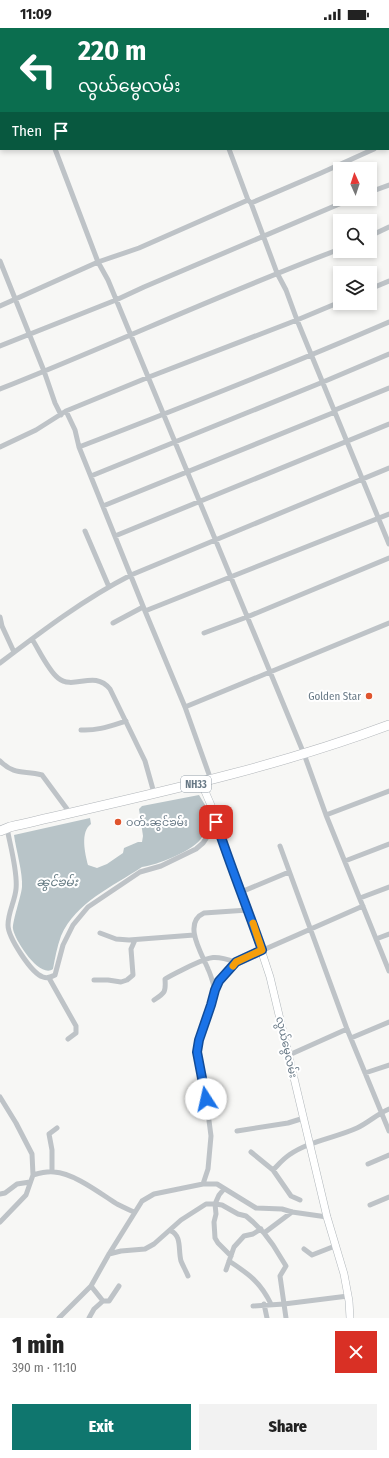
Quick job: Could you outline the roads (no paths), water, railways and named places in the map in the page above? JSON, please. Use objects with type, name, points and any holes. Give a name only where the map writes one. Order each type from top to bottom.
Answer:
[{"type":"highway","name":"NH33","points":[[4,830],[211,780],[304,754],[389,725]]},
{"type":"street","points":[[55,150],[98,262],[108,280],[149,377],[304,754],[326,815],[389,971]]},
{"type":"street","points":[[229,150],[277,273],[286,290],[389,544]]},
{"type":"street","points":[[0,306],[98,262],[139,248],[249,201],[327,171],[372,150]]},
{"type":"street","points":[[377,189],[389,185]]},
{"type":"street","points":[[0,346],[116,300],[164,278],[335,206]]},
{"type":"street","points":[[377,233],[389,228]]},
{"type":"street","points":[[0,389],[277,273],[333,252]]},
{"type":"street","points":[[0,263],[61,415]]},
{"type":"street","points":[[377,286],[389,281]]},
{"type":"street","points":[[0,446],[36,430],[66,411],[333,305]]},
{"type":"street","points":[[79,447],[164,415],[389,322]]},
{"type":"street","points":[[91,476],[389,354]]},
{"type":"street","points":[[103,506],[389,388]]},
{"type":"street","points":[[66,411],[75,430],[79,447],[144,609],[185,707],[211,780]]},
{"type":"street","points":[[115,536],[389,424]]},
{"type":"street","points":[[0,663],[58,620],[109,587],[131,575],[389,468]]},
{"type":"street","points":[[113,623],[144,609],[231,577],[389,514]]},
{"type":"street","points":[[86,531],[109,587]]},
{"type":"street","points":[[204,633],[247,617],[389,558]]},
{"type":"street","points":[[0,617],[2,626],[14,652]]},
{"type":"street","points":[[185,707],[389,623]]},
{"type":"street","points":[[32,639],[53,674],[59,679],[72,682],[93,680],[100,681],[106,684],[110,689],[145,761],[154,794]]},
{"type":"street","points":[[81,730],[91,731],[107,728],[126,720]]},
{"type":"street","points":[[0,761],[7,768],[15,771],[42,775],[70,813]]},
{"type":"street","name":"လွယ်မွေလမ်း","points":[[202,782],[240,892],[262,950],[270,977],[327,1217],[348,1296],[350,1318]]},
{"type":"street","points":[[326,815],[389,790]]},
{"type":"street","points":[[4,830],[17,886],[8,925],[10,934],[24,958],[42,977],[49,978],[55,975],[63,945],[73,925],[88,907],[140,872],[161,866],[196,849],[203,843],[216,822]]},
{"type":"street","points":[[345,861],[389,844]]},
{"type":"street","points":[[280,846],[347,1029],[389,1131]]},
{"type":"street","points":[[240,892],[289,872]]},
{"type":"street","points":[[360,898],[389,887]]},
{"type":"street","points":[[203,1184],[208,1168],[211,1136],[197,1052],[199,1040],[219,981],[236,962],[363,906]]},
{"type":"street","points":[[215,990],[194,936],[197,919],[199,915],[204,913],[248,910]]},
{"type":"street","points":[[100,933],[116,939],[135,940],[194,936]]},
{"type":"street","points":[[376,939],[389,934]]},
{"type":"street","points":[[94,980],[121,982],[127,980],[133,975],[131,949],[135,940]]},
{"type":"street","points":[[154,1000],[162,995],[166,990],[165,979],[174,973],[204,959],[211,957],[222,957],[236,962]]},
{"type":"street","points":[[49,978],[76,1026],[76,1033],[68,1039]]},
{"type":"street","points":[[351,1038],[389,1022]]},
{"type":"street","points":[[289,1055],[347,1029]]},
{"type":"street","points":[[365,1073],[389,1065]]},
{"type":"street","points":[[0,1097],[32,1154],[33,1175],[26,1194],[0,1222]]},
{"type":"street","points":[[273,1170],[289,1155],[310,1144],[342,1135],[363,1125],[381,1112],[389,1109]]},
{"type":"street","points":[[237,1131],[288,1123],[304,1118]]},
{"type":"street","points":[[52,1172],[52,1150],[49,1134],[57,1128]]},
{"type":"street","points":[[251,1152],[273,1170],[291,1196],[300,1200]]},
{"type":"street","points":[[368,1164],[389,1155]]},
{"type":"street","points":[[33,1175],[44,1172],[56,1172],[83,1183],[119,1205],[134,1212]]},
{"type":"street","points":[[0,1194],[5,1194],[17,1184],[30,1182]]},
{"type":"street","points":[[59,1318],[91,1286],[134,1212],[142,1201],[154,1194],[203,1184],[217,1184],[256,1208],[282,1209],[292,1212],[327,1217]]},
{"type":"street","points":[[224,1188],[215,1204],[215,1238],[230,1258],[264,1290],[272,1304]]},
{"type":"street","points":[[370,1205],[389,1197]]},
{"type":"street","points":[[109,1254],[120,1251],[145,1249],[154,1244],[181,1220],[206,1204],[222,1205],[238,1214],[246,1216],[263,1231],[286,1266],[280,1276],[286,1318]]},
{"type":"street","points":[[226,1270],[234,1247],[244,1236],[263,1231],[292,1212]]},
{"type":"street","points":[[171,1230],[177,1236],[181,1259],[188,1276]]},
{"type":"street","points":[[304,1249],[312,1255],[335,1246]]},
{"type":"street","points":[[91,1286],[103,1301]]},
{"type":"street","points":[[88,1318],[94,1309],[103,1301],[109,1301],[119,1286]]},
{"type":"street","points":[[253,1306],[264,1304],[284,1304],[348,1296]]},
{"type":"street","points":[[264,1304],[267,1318]]},
{"type":"water","name":"ၼွင်ၶမ်း","points":[[199,795],[213,818],[200,840],[189,849],[173,857],[156,864],[142,867],[85,904],[68,924],[61,936],[53,969],[48,971],[35,964],[23,950],[13,929],[22,887],[14,835],[90,818],[91,824],[85,832],[84,843],[88,865],[97,868],[107,864],[123,853],[124,848],[138,842],[142,842],[143,836],[139,809],[142,806]]},
{"type":"place","name":"Golden Star","points":[[369,696]]},
{"type":"place","name":"ဝတ်ႉၼွင်ၶမ်း","points":[[118,822]]}]
